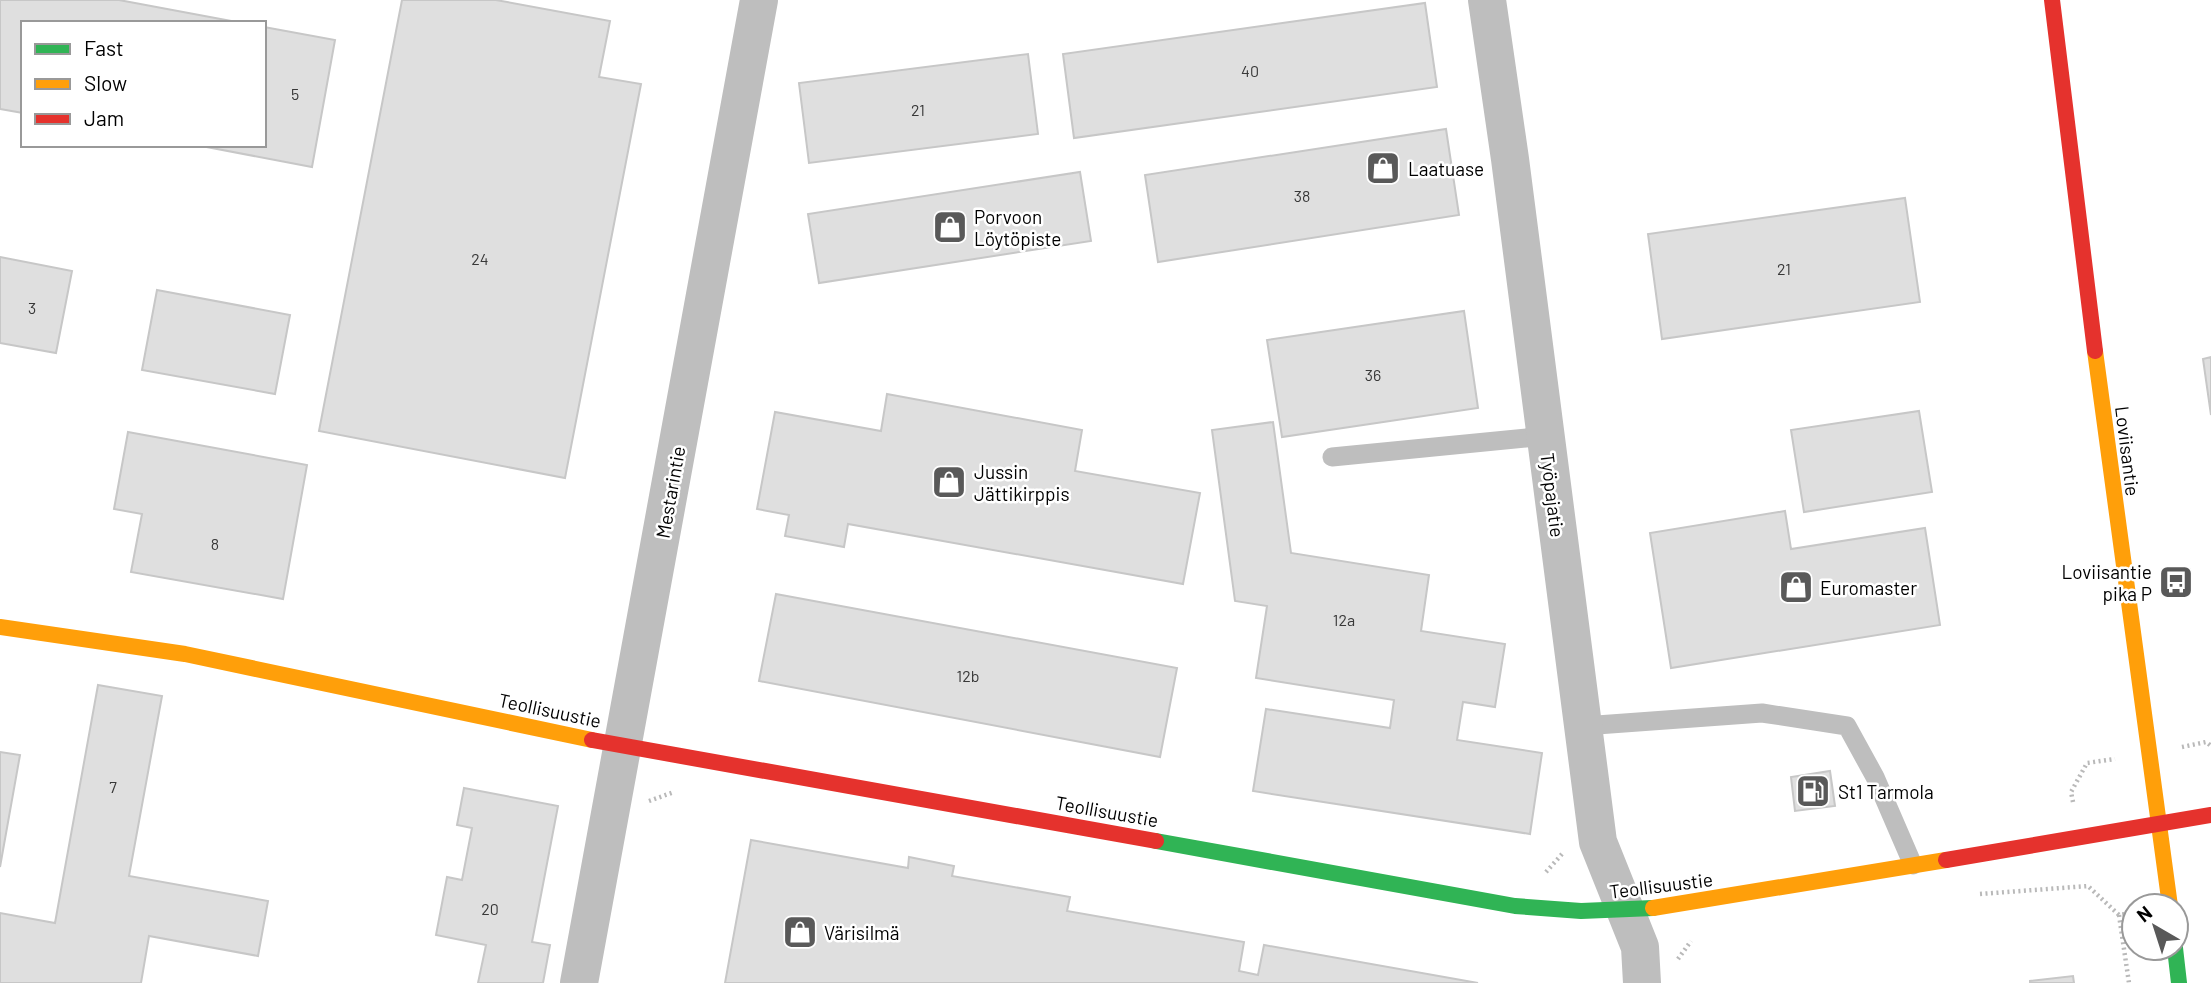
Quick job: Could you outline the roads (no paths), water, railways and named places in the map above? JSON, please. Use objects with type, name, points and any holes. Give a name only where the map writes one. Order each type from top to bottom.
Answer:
[{"type":"street","name":"Mestarintie","points":[[579,983],[759,0]]},
{"type":"street","name":"Työpajatie","points":[[1487,0],[1598,842],[1629,912],[1640,947],[1642,983]]},
{"type":"street","name":"Loviisantie","points":[[2052,0],[2147,754],[2168,892]]},
{"type":"street","name":"Teollisuustie","points":[[0,627],[185,654],[623,746],[1515,906],[1573,913],[1629,912],[2211,815]]},
{"type":"street","points":[[2177,962],[2179,983]]},
{"type":"lane","points":[[1332,457],[1546,436]]},
{"type":"lane","points":[[1583,726],[1762,713],[1847,726],[1875,777],[1913,865]]},
{"type":"place","name":"Laatuase","points":[[1383,168]]},
{"type":"place","name":"Porvoon Löytöpiste","points":[[950,227]]},
{"type":"place","name":"Jussin Jättikirppis","points":[[949,482]]},
{"type":"place","name":"Loviisantie pika P","points":[[2176,582]]},
{"type":"place","name":"Euromaster","points":[[1796,587]]},
{"type":"place","name":"St1 Tarmola","points":[[1813,791]]},
{"type":"place","name":"Värisilmä","points":[[800,932]]}]
